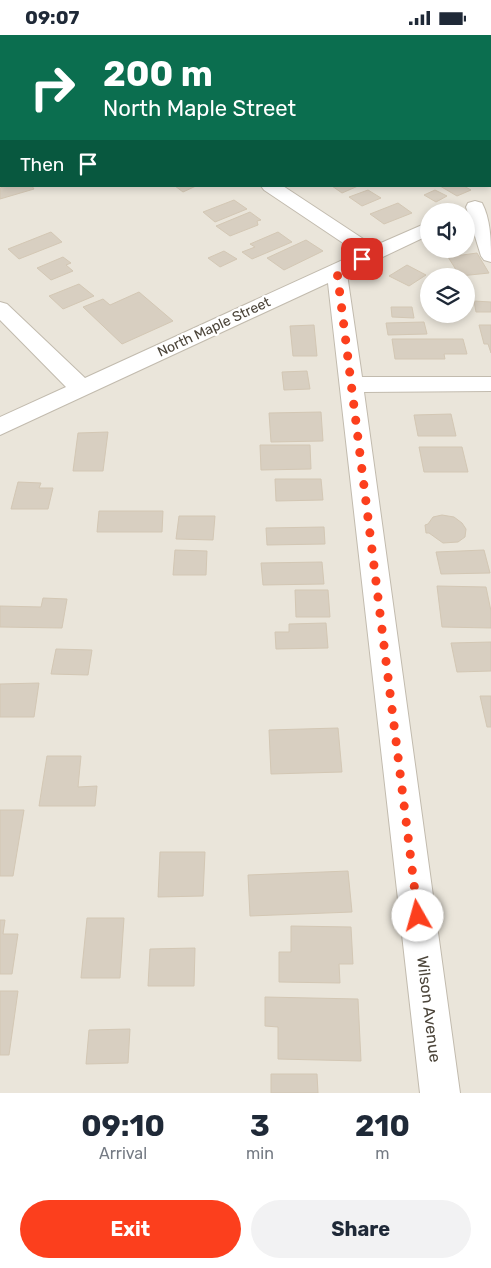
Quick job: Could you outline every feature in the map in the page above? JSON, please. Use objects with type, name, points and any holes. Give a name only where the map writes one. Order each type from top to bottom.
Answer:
[{"type":"street","points":[[272,187],[373,254]]},
{"type":"street","points":[[477,206],[491,256]]},
{"type":"street","name":"North Maple Street","points":[[0,427],[420,232]]},
{"type":"street","name":"Wilson Avenue","points":[[337,271],[440,1093]]},
{"type":"street","points":[[0,308],[81,388]]},
{"type":"street","points":[[351,385],[491,385]]},
{"type":"shaded area","points":[[0,187],[491,187],[491,1093],[0,1093]]},
{"type":"building","points":[[33,187],[34,189],[0,199],[0,188]]},
{"type":"building","points":[[176,187],[194,187],[183,192]]},
{"type":"building","points":[[333,187],[356,187],[342,193]]},
{"type":"building","points":[[442,187],[466,187],[471,190],[457,196]]},
{"type":"building","points":[[368,190],[381,198],[362,206],[349,197]]},
{"type":"building","points":[[435,190],[447,196],[436,202],[424,195]]},
{"type":"building","points":[[234,200],[247,209],[215,222],[203,212]]},
{"type":"building","points":[[398,203],[412,213],[384,224],[370,214]]},
{"type":"building","points":[[250,212],[261,220],[257,221],[258,225],[230,236],[216,226]]},
{"type":"building","points":[[51,232],[62,242],[19,259],[8,249]]},
{"type":"building","points":[[278,232],[292,242],[252,259],[242,252],[255,247],[250,244]]},
{"type":"building","points":[[306,240],[323,251],[284,270],[267,258]]},
{"type":"building","points":[[224,251],[237,259],[220,267],[208,258]]},
{"type":"building","points":[[475,253],[477,253],[489,273],[475,274],[475,268],[455,268],[449,258],[475,258]]},
{"type":"building","points":[[63,257],[71,263],[66,265],[73,271],[51,280],[37,268]]},
{"type":"building","points":[[407,265],[420,272],[420,279],[409,286],[389,276]]},
{"type":"building","points":[[79,284],[94,296],[63,309],[49,296]]},
{"type":"building","points":[[139,292],[173,321],[122,344],[83,307],[103,299],[110,305]]},
{"type":"building","points":[[475,301],[491,302],[491,312],[476,312]]},
{"type":"building","points":[[391,307],[412,307],[414,318],[392,317]]},
{"type":"building","points":[[386,323],[424,323],[427,334],[388,335]]},
{"type":"building","points":[[314,325],[317,356],[293,356],[290,326]]},
{"type":"building","points":[[479,325],[491,325],[491,353],[488,344],[484,344]]},
{"type":"building","points":[[392,339],[463,339],[467,354],[444,354],[445,359],[395,359]]},
{"type":"building","points":[[307,371],[310,389],[284,390],[282,372]]},
{"type":"building","points":[[321,412],[323,441],[271,442],[269,413]]},
{"type":"building","points":[[451,414],[456,436],[418,436],[414,415]]},
{"type":"building","points":[[108,432],[103,471],[73,471],[78,433]]},
{"type":"building","points":[[260,445],[310,445],[311,469],[261,470]]},
{"type":"building","points":[[419,447],[462,447],[468,472],[424,472]]},
{"type":"building","points":[[275,479],[321,479],[323,500],[276,501]]},
{"type":"building","points":[[18,482],[41,483],[39,488],[53,488],[48,509],[11,509]]},
{"type":"building","points":[[99,511],[163,511],[162,532],[97,532]]},
{"type":"building","points":[[442,515],[454,517],[462,523],[466,529],[465,537],[458,542],[443,543],[429,533],[426,533],[425,525],[433,517]]},
{"type":"building","points":[[179,516],[215,516],[213,540],[176,539]]},
{"type":"building","points":[[324,527],[325,544],[267,545],[266,528]]},
{"type":"building","points":[[175,550],[207,551],[206,575],[173,575]]},
{"type":"building","points":[[484,550],[490,573],[441,574],[436,552]]},
{"type":"building","points":[[322,562],[324,584],[263,585],[261,563]]},
{"type":"building","points":[[437,586],[486,587],[491,611],[491,628],[442,627]]},
{"type":"building","points":[[295,590],[328,590],[330,617],[296,617]]},
{"type":"building","points":[[43,598],[67,599],[62,628],[0,627],[0,606],[41,607]]},
{"type":"building","points":[[326,623],[328,648],[276,649],[275,632],[289,632],[289,624]]},
{"type":"building","points":[[491,642],[491,671],[457,672],[451,643]]},
{"type":"building","points":[[56,649],[92,650],[88,675],[51,674]]},
{"type":"building","points":[[39,683],[34,717],[0,717],[0,684]]},
{"type":"building","points":[[480,696],[491,696],[491,727],[487,727]]},
{"type":"building","points":[[338,728],[342,772],[271,774],[269,730]]},
{"type":"building","points":[[47,756],[81,756],[78,787],[97,786],[95,806],[39,806]]},
{"type":"building","points":[[0,810],[24,810],[13,876],[0,876]]},
{"type":"building","points":[[160,852],[205,852],[203,896],[158,897]]},
{"type":"building","points":[[348,871],[352,912],[250,916],[248,875]]},
{"type":"building","points":[[87,918],[124,918],[120,978],[81,978]]},
{"type":"building","points":[[0,920],[5,920],[3,934],[18,934],[12,974],[0,974]]},
{"type":"building","points":[[291,926],[351,927],[353,964],[339,964],[340,983],[279,982],[279,952],[291,952]]},
{"type":"building","points":[[195,948],[194,986],[148,986],[150,949]]},
{"type":"building","points":[[0,991],[18,991],[9,1055],[0,1055]]},
{"type":"building","points":[[265,997],[358,999],[361,1061],[278,1059],[278,1027],[265,1026]]},
{"type":"building","points":[[130,1029],[128,1063],[86,1064],[89,1030]]},
{"type":"building","points":[[271,1074],[317,1074],[318,1093],[271,1093]]},
{"type":"route","points":[[362,259],[337,271],[418,916]]}]
